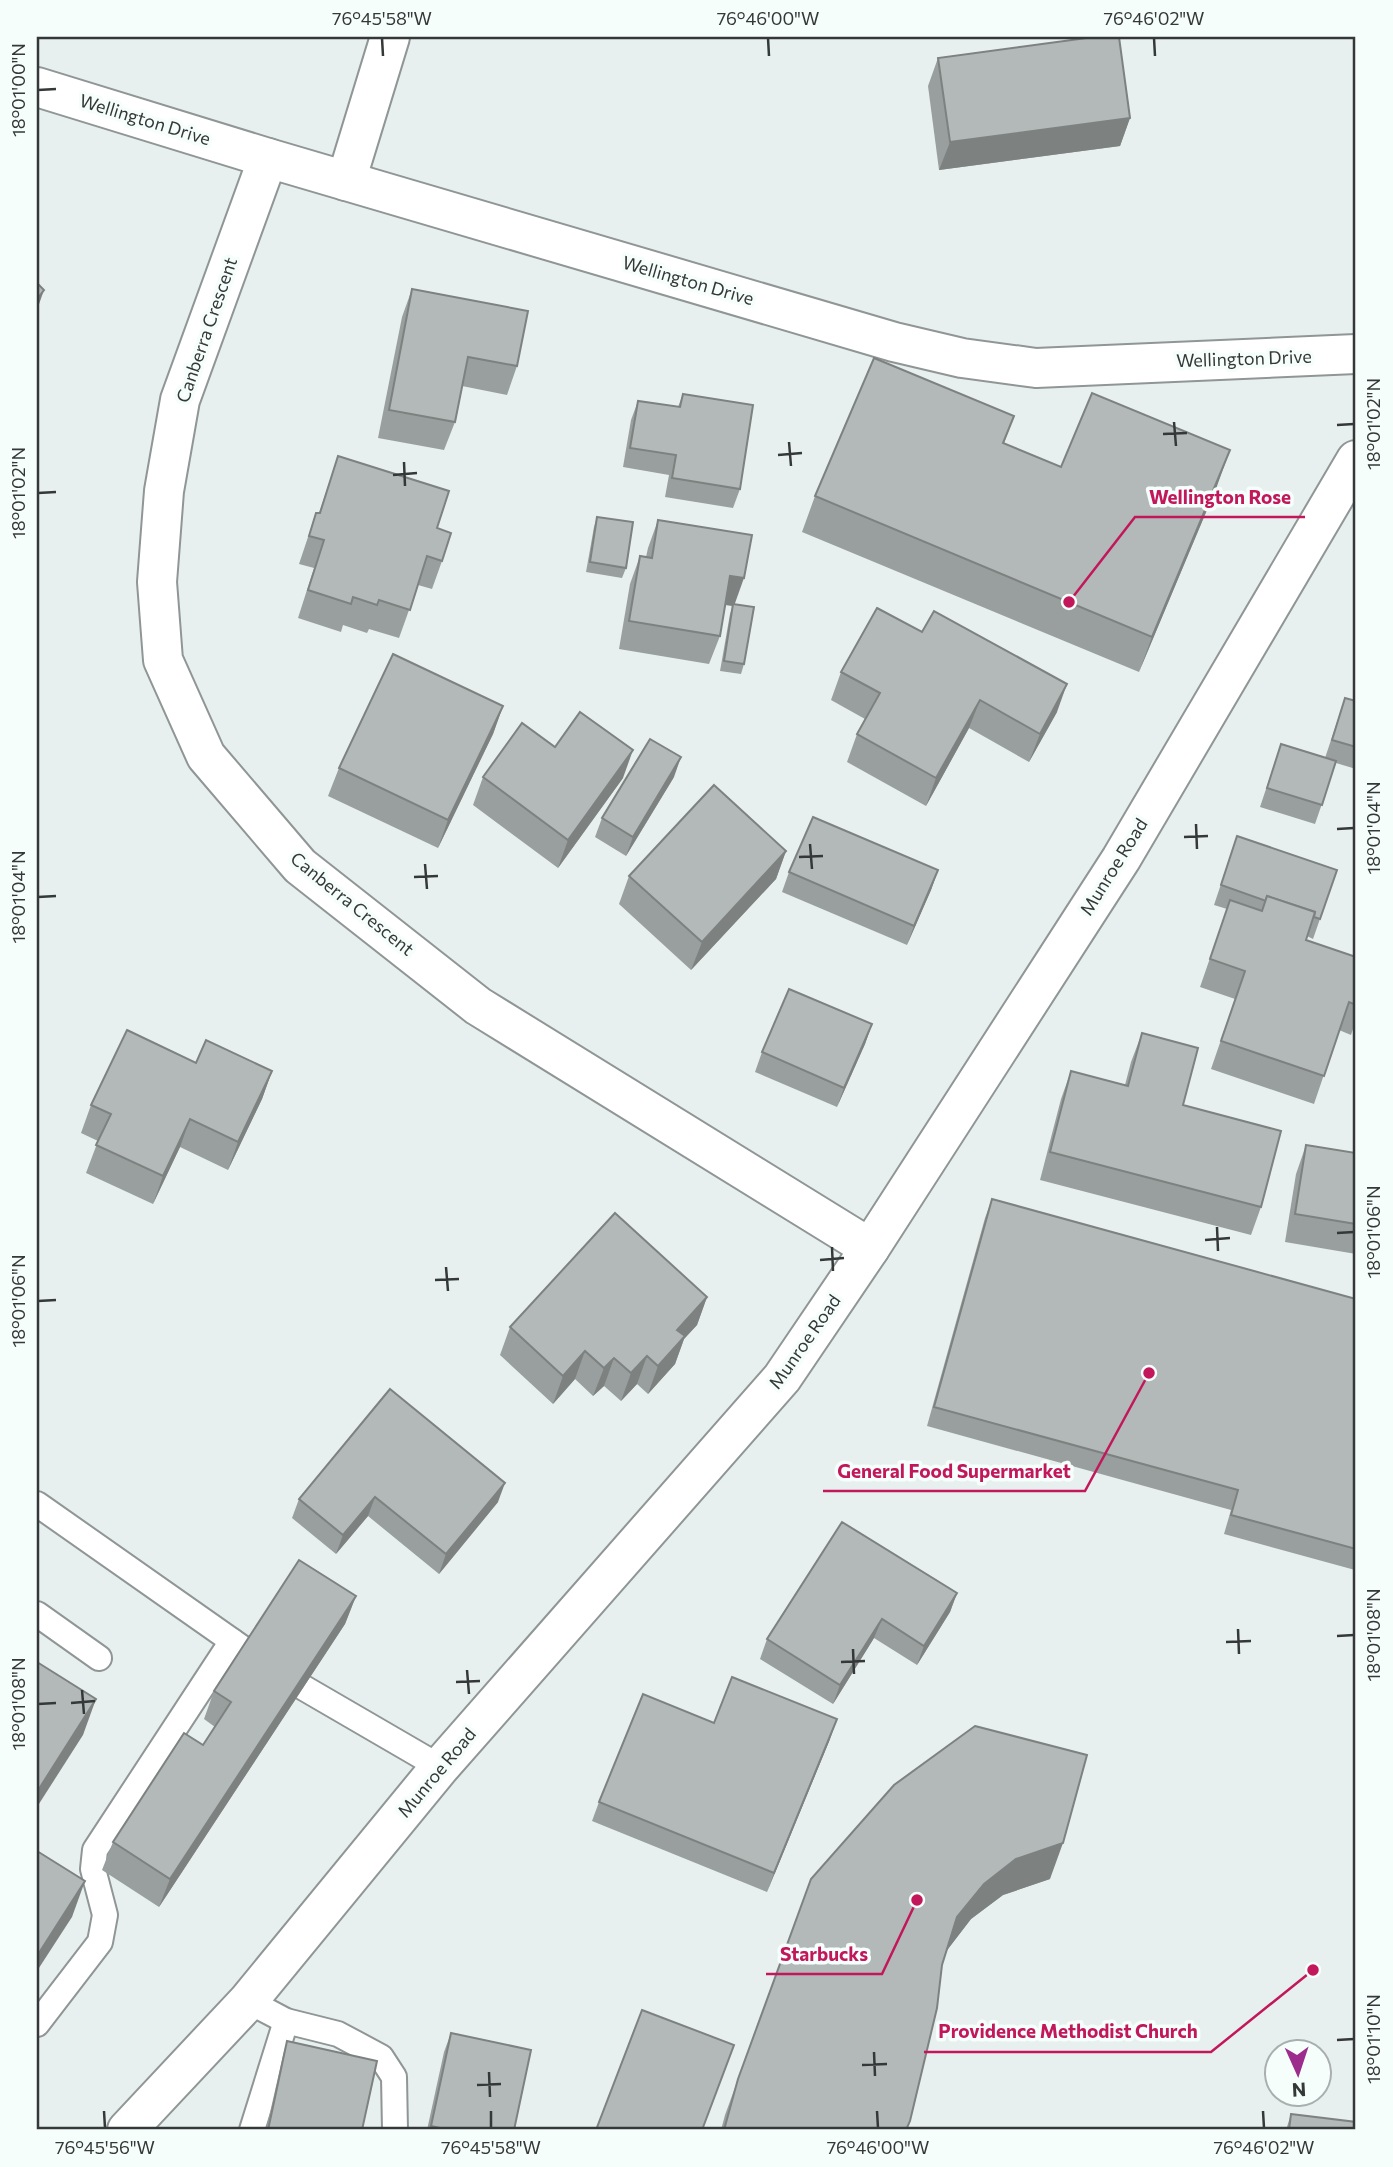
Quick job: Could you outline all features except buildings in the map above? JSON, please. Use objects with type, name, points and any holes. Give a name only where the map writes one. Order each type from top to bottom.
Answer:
[{"type":"street","points":[[346,181],[390,37]]},
{"type":"street","name":"Wellington Drive","points":[[37,87],[268,158],[894,342],[962,358],[1036,368],[1356,354]]},
{"type":"street","name":"Canberra Crescent","points":[[268,158],[180,400],[164,491],[157,582],[163,660],[206,756],[300,866],[478,1006],[870,1248]]},
{"type":"street","name":"Munroe Road","points":[[127,2130],[248,2001],[440,1767],[782,1378],[870,1248],[1121,859],[1356,460]]},
{"type":"lane","points":[[37,1504],[240,1646],[95,1850],[93,1869],[106,1914],[100,1942],[37,2024]]},
{"type":"lane","points":[[37,1614],[99,1658]]},
{"type":"lane","points":[[304,1688],[440,1767]]},
{"type":"lane","points":[[248,2001],[286,2021],[338,2034],[381,2057],[394,2077],[395,2130]]},
{"type":"lane","points":[[252,2130],[286,2021]]},
{"type":"place","name":"Wellington Rose","points":[[1069,602]]},
{"type":"place","name":"General Food Supermarket","points":[[1149,1373]]},
{"type":"place","name":"Starbucks","points":[[917,1900]]},
{"type":"place","name":"Providence Methodist Church","points":[[1313,1970]]}]
